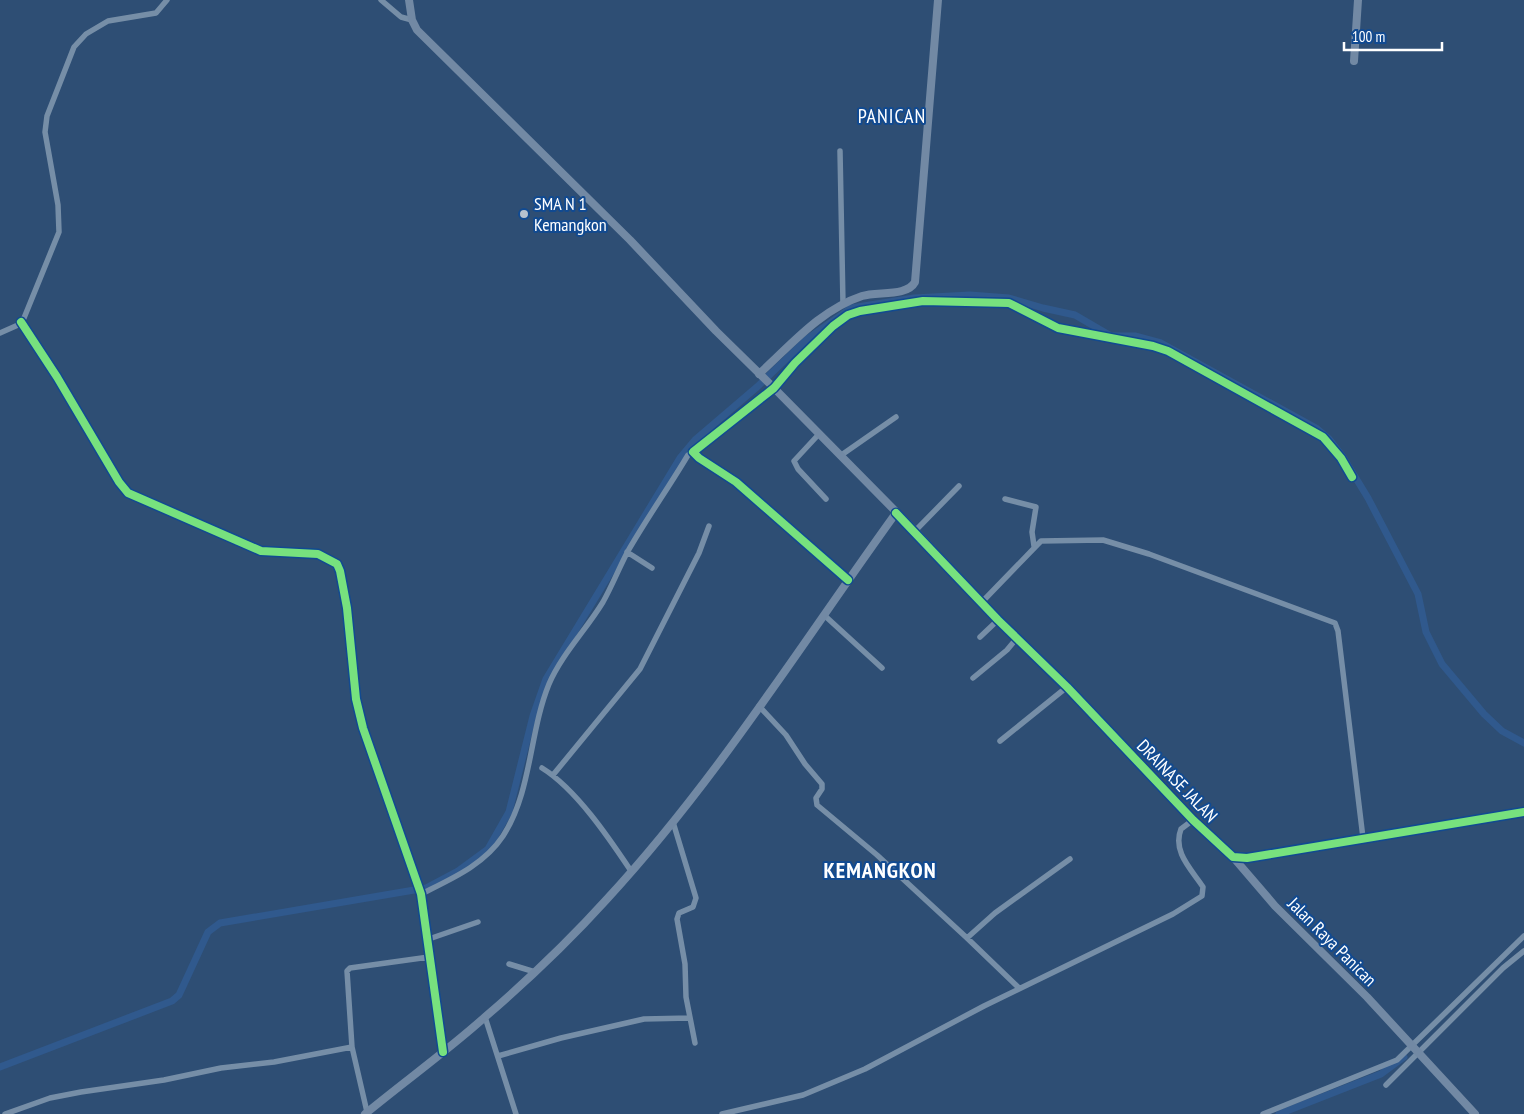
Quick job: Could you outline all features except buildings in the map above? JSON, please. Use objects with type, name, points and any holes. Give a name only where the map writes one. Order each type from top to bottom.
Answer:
[{"type":"street","points":[[0,333],[14,328],[21,322],[58,237],[58,205],[46,124],[54,96],[74,47],[98,26],[119,18],[156,13],[167,0]]},
{"type":"street","points":[[381,0],[401,17],[412,20],[408,0]]},
{"type":"street","points":[[759,374],[825,314],[843,304],[864,296],[906,290],[915,282],[938,0]]},
{"type":"street","points":[[1354,60],[1358,0]]},
{"type":"street","name":"DRAINASE JALAN","points":[[412,20],[417,30],[630,240],[759,374],[915,531],[998,620],[1067,687],[1193,820],[1233,857]]},
{"type":"street","points":[[840,151],[843,304]]},
{"type":"street","points":[[420,891],[469,868],[490,852],[504,834],[517,809],[533,739],[549,684],[561,662],[603,602],[628,552],[688,455],[773,387],[816,342],[848,315],[898,304],[923,302],[1009,303],[1058,328],[1144,344],[1168,351],[1322,437],[1341,458],[1352,477]]},
{"type":"street","points":[[21,322],[57,377],[118,482],[128,492],[261,551],[318,554],[337,564],[347,608],[356,699],[363,728],[420,891],[443,1052]]},
{"type":"street","points":[[840,456],[896,417]]},
{"type":"street","points":[[818,434],[795,457],[794,461],[826,499]]},
{"type":"street","points":[[693,452],[736,482],[848,580]]},
{"type":"street","points":[[915,531],[959,486]]},
{"type":"street","points":[[1005,500],[1036,507],[1032,532],[1034,546]]},
{"type":"street","points":[[429,957],[350,968],[347,971],[352,1047],[366,1113],[485,1018],[535,972],[606,900],[672,822],[759,706],[896,513]]},
{"type":"street","points":[[553,775],[640,669],[699,553],[709,526]]},
{"type":"street","points":[[982,602],[1034,546],[1041,541],[1049,539],[1104,540],[1149,554],[1300,608],[1335,624],[1338,631],[1363,838]]},
{"type":"street","points":[[628,552],[652,568]]},
{"type":"street","points":[[824,615],[882,668]]},
{"type":"street","points":[[980,637],[998,620]]},
{"type":"street","points":[[973,678],[1007,650],[1017,638]]},
{"type":"street","points":[[1000,741],[1067,687]]},
{"type":"street","points":[[759,706],[786,735],[805,764],[822,784],[822,788],[816,798],[817,805],[877,855],[1019,988]]},
{"type":"street","points":[[542,768],[553,775],[601,827],[631,871]]},
{"type":"street","points":[[1233,857],[1247,858],[1524,812]]},
{"type":"street","points":[[722,1114],[803,1094],[865,1069],[1019,988],[1173,914],[1202,896],[1204,889],[1187,866],[1180,849],[1181,830],[1193,820]]},
{"type":"street","points":[[672,822],[696,898],[693,907],[679,913],[677,919],[685,964],[686,997],[695,1043]]},
{"type":"street","name":"Jalan Raya Panican","points":[[1233,857],[1275,906],[1367,998],[1475,1114]]},
{"type":"street","points":[[966,938],[995,913],[1070,859]]},
{"type":"street","points":[[426,940],[478,922]]},
{"type":"street","points":[[1263,1114],[1398,1060],[1524,936]]},
{"type":"street","points":[[1386,1085],[1503,968],[1524,951]]},
{"type":"street","points":[[509,964],[535,972]]},
{"type":"street","points":[[485,1018],[516,1114]]},
{"type":"street","points":[[498,1056],[570,1036],[644,1019],[690,1018]]},
{"type":"street","points":[[5,1114],[50,1098],[81,1092],[164,1080],[221,1068],[274,1062],[352,1047]]},
{"type":"waterway","points":[[0,1067],[172,1001],[179,995],[208,932],[220,923],[426,888],[458,871],[488,849],[509,812],[533,716],[546,679],[680,458],[695,440],[757,387],[807,339],[851,308],[914,298],[970,295],[1009,298],[1075,315],[1111,336],[1135,336],[1161,343],[1316,428],[1329,439],[1343,457],[1368,498],[1418,594],[1426,632],[1442,664],[1484,714],[1502,731],[1524,743]]},
{"type":"waterway","points":[[1279,1114],[1381,1074],[1404,1057]]},
{"type":"cycle path","points":[[848,580],[736,482],[693,452],[774,388],[795,363],[833,326],[848,315],[860,311],[923,301],[1009,303],[1058,328],[1153,346],[1168,351],[1323,437],[1341,458],[1352,477]]},
{"type":"cycle path","points":[[21,322],[57,377],[119,482],[128,493],[261,551],[318,554],[337,564],[347,608],[356,699],[363,728],[421,894],[443,1052]]},
{"type":"cycle path","points":[[896,513],[998,620],[1067,687],[1193,820],[1233,857],[1247,858],[1524,812]]},
{"type":"place","name":"SMA N 1 Kemangkon","points":[[524,214]]},
{"type":"district","name":"PANICAN","points":[[892,116]]},
{"type":"district","name":"KEMANGKON","points":[[880,870]]}]
